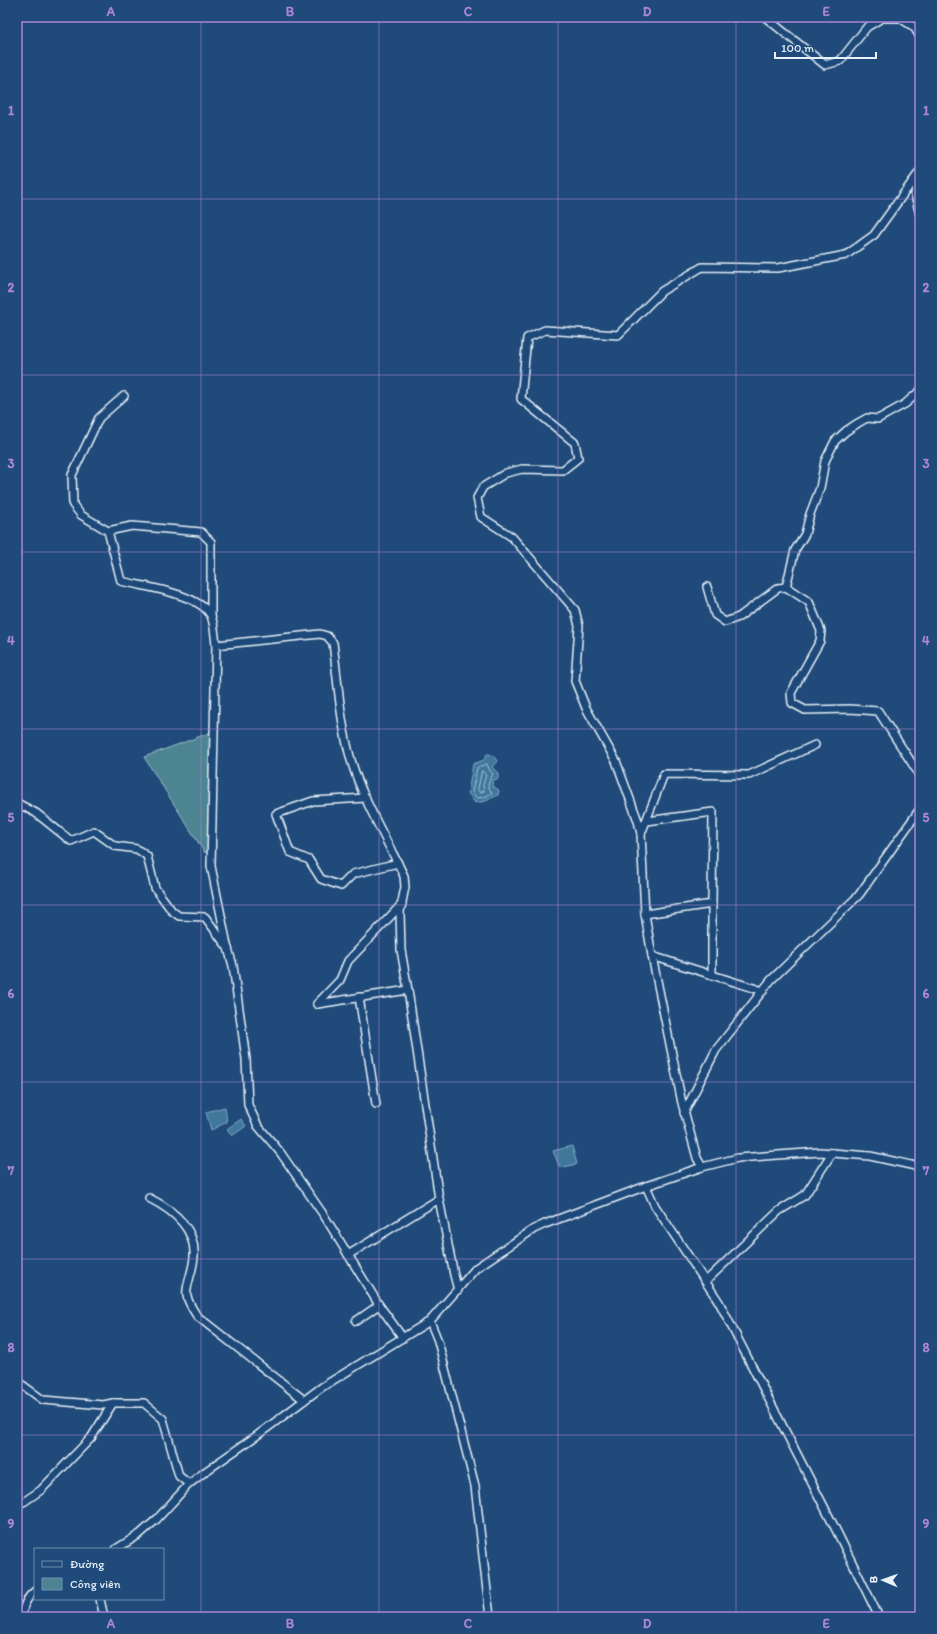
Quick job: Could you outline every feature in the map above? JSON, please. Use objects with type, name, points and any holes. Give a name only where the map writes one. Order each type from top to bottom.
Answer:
[{"type":"street","points":[[765,17],[825,65],[840,61],[867,28],[882,18],[900,18],[914,27],[920,37]]},
{"type":"street","points":[[918,174],[915,195],[920,215]]},
{"type":"street","points":[[702,1167],[697,1158],[684,1112],[644,914],[641,834],[638,821],[616,761],[586,708],[575,681],[579,626],[575,610],[512,537],[481,517],[477,498],[483,487],[506,472],[522,469],[563,470],[578,458],[575,443],[520,399],[528,338],[545,330],[618,334],[662,291],[702,267],[778,268],[846,255],[874,235],[918,174]]},
{"type":"street","points":[[786,587],[795,550],[805,534],[810,514],[820,488],[825,461],[835,441],[858,423],[867,418],[878,418],[905,404],[920,391]]},
{"type":"street","points":[[124,396],[99,418],[72,475],[72,505],[81,515],[108,531],[132,526],[201,532],[211,542],[211,615],[216,644],[211,866],[233,966],[246,1059],[248,1105],[258,1126],[280,1152],[325,1217],[379,1305],[403,1338]]},
{"type":"street","points":[[108,531],[121,581],[179,594],[202,605],[211,615]]},
{"type":"street","points":[[707,587],[715,615],[725,622],[739,617],[778,588],[786,587],[809,602],[821,631],[820,641],[791,693],[792,703],[805,710],[850,709],[878,711],[920,778]]},
{"type":"street","points":[[216,644],[320,634],[330,638],[333,643],[343,723],[348,750],[366,798],[404,876],[405,887],[399,928],[401,950],[439,1199],[458,1290]]},
{"type":"street","points":[[641,834],[664,774],[749,775],[815,745]]},
{"type":"street","points":[[366,798],[313,801],[276,814],[290,852],[309,860],[321,879],[341,886],[353,874],[398,863]]},
{"type":"street","points":[[17,803],[36,813],[71,840],[94,831],[115,846],[137,849],[147,856],[155,888],[172,911],[179,916],[205,917],[228,948]]},
{"type":"street","points":[[684,1112],[716,1050],[771,980],[859,894],[920,809]]},
{"type":"street","points":[[647,821],[713,812],[712,975]]},
{"type":"street","points":[[402,904],[348,961],[340,980],[318,1004],[408,990]]},
{"type":"street","points":[[644,914],[712,904]]},
{"type":"street","points":[[652,956],[763,991]]},
{"type":"street","points":[[359,997],[376,1104]]},
{"type":"street","points":[[118,1548],[140,1534],[157,1519],[189,1484],[304,1400],[322,1387],[430,1321],[482,1263],[534,1229],[559,1217],[702,1167],[738,1158],[800,1152],[832,1153],[870,1156],[920,1167]]},
{"type":"street","points":[[706,1281],[779,1211],[805,1195],[832,1153]]},
{"type":"street","points":[[646,1186],[655,1206],[719,1302],[879,1617]]},
{"type":"street","points":[[149,1198],[179,1218],[189,1230],[193,1248],[193,1263],[186,1290],[188,1304],[197,1316],[304,1400]]},
{"type":"street","points":[[348,1255],[439,1199]]},
{"type":"street","points":[[356,1321],[379,1305]]},
{"type":"street","points":[[430,1321],[438,1341],[474,1486],[490,1617]]},
{"type":"street","points":[[17,1381],[43,1400],[103,1405],[113,1403],[144,1403],[163,1419],[179,1476],[189,1484]]},
{"type":"street","points":[[17,1505],[41,1490],[91,1438],[113,1403]]},
{"type":"street","points":[[22,1617],[28,1598],[34,1592]]},
{"type":"street","points":[[100,1600],[104,1617]]},
{"type":"green space","points":[[209,733],[212,751],[209,847],[205,853],[144,757]]},
{"type":"water","points":[[487,754],[493,756],[497,761],[492,767],[498,773],[498,779],[493,780],[492,786],[499,790],[498,795],[486,801],[475,803],[468,793],[473,764],[484,760]]},
{"type":"water","points":[[225,1107],[227,1122],[211,1130],[206,1112]]},
{"type":"water","points":[[241,1119],[246,1126],[232,1136],[227,1129]]},
{"type":"water","points":[[572,1146],[577,1164],[560,1168],[553,1151]]}]
